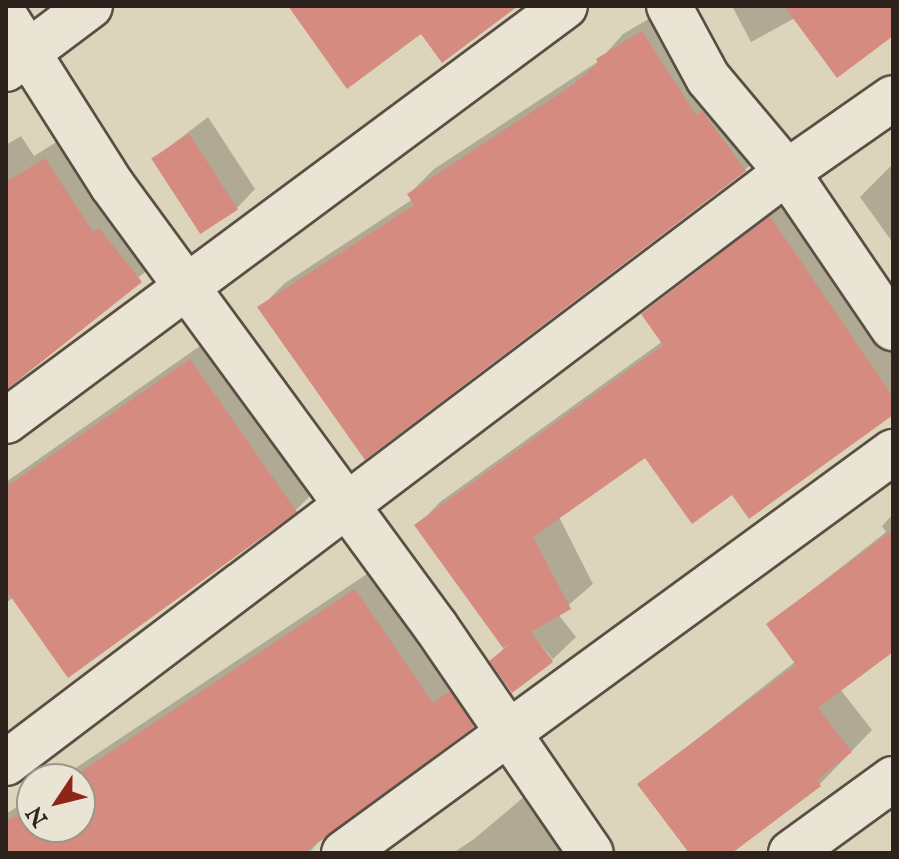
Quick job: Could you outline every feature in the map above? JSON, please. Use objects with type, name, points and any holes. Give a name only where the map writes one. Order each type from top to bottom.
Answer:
[{"type":"street","points":[[90,6],[13,47],[512,735],[591,853]]},
{"type":"street","points":[[6,421],[565,6]]},
{"type":"street","points":[[669,6],[708,78],[787,172],[893,328]]},
{"type":"street","points":[[6,763],[245,587],[344,507],[787,172],[893,98]]},
{"type":"street","points":[[344,853],[512,735],[893,452]]},
{"type":"street","points":[[791,853],[893,779]]},
{"type":"building","points":[[288,6],[518,6],[442,63],[421,34],[347,89]]},
{"type":"building","points":[[784,6],[893,6],[893,36],[837,78]]},
{"type":"building","points":[[642,31],[696,115],[702,111],[746,171],[365,460],[257,307],[414,205],[407,194],[571,86],[598,63],[596,59]]},
{"type":"building","points":[[189,134],[238,209],[200,234],[151,159]]},
{"type":"building","points":[[45,158],[93,232],[99,228],[142,282],[6,390],[6,182]]},
{"type":"building","points":[[770,216],[893,397],[893,415],[749,519],[732,495],[692,524],[645,458],[533,537],[571,609],[531,632],[553,662],[512,693],[489,661],[516,640],[503,648],[414,525],[663,345],[641,314]]},
{"type":"building","points":[[190,359],[297,512],[68,678],[6,590],[6,487]]},
{"type":"building","points":[[893,530],[893,652],[818,708],[852,752],[817,780],[821,786],[732,853],[689,853],[637,784],[796,665],[766,624]]},
{"type":"building","points":[[355,589],[433,703],[450,691],[474,727],[304,853],[6,853],[6,822],[16,815],[16,843],[96,843],[94,763]]}]
